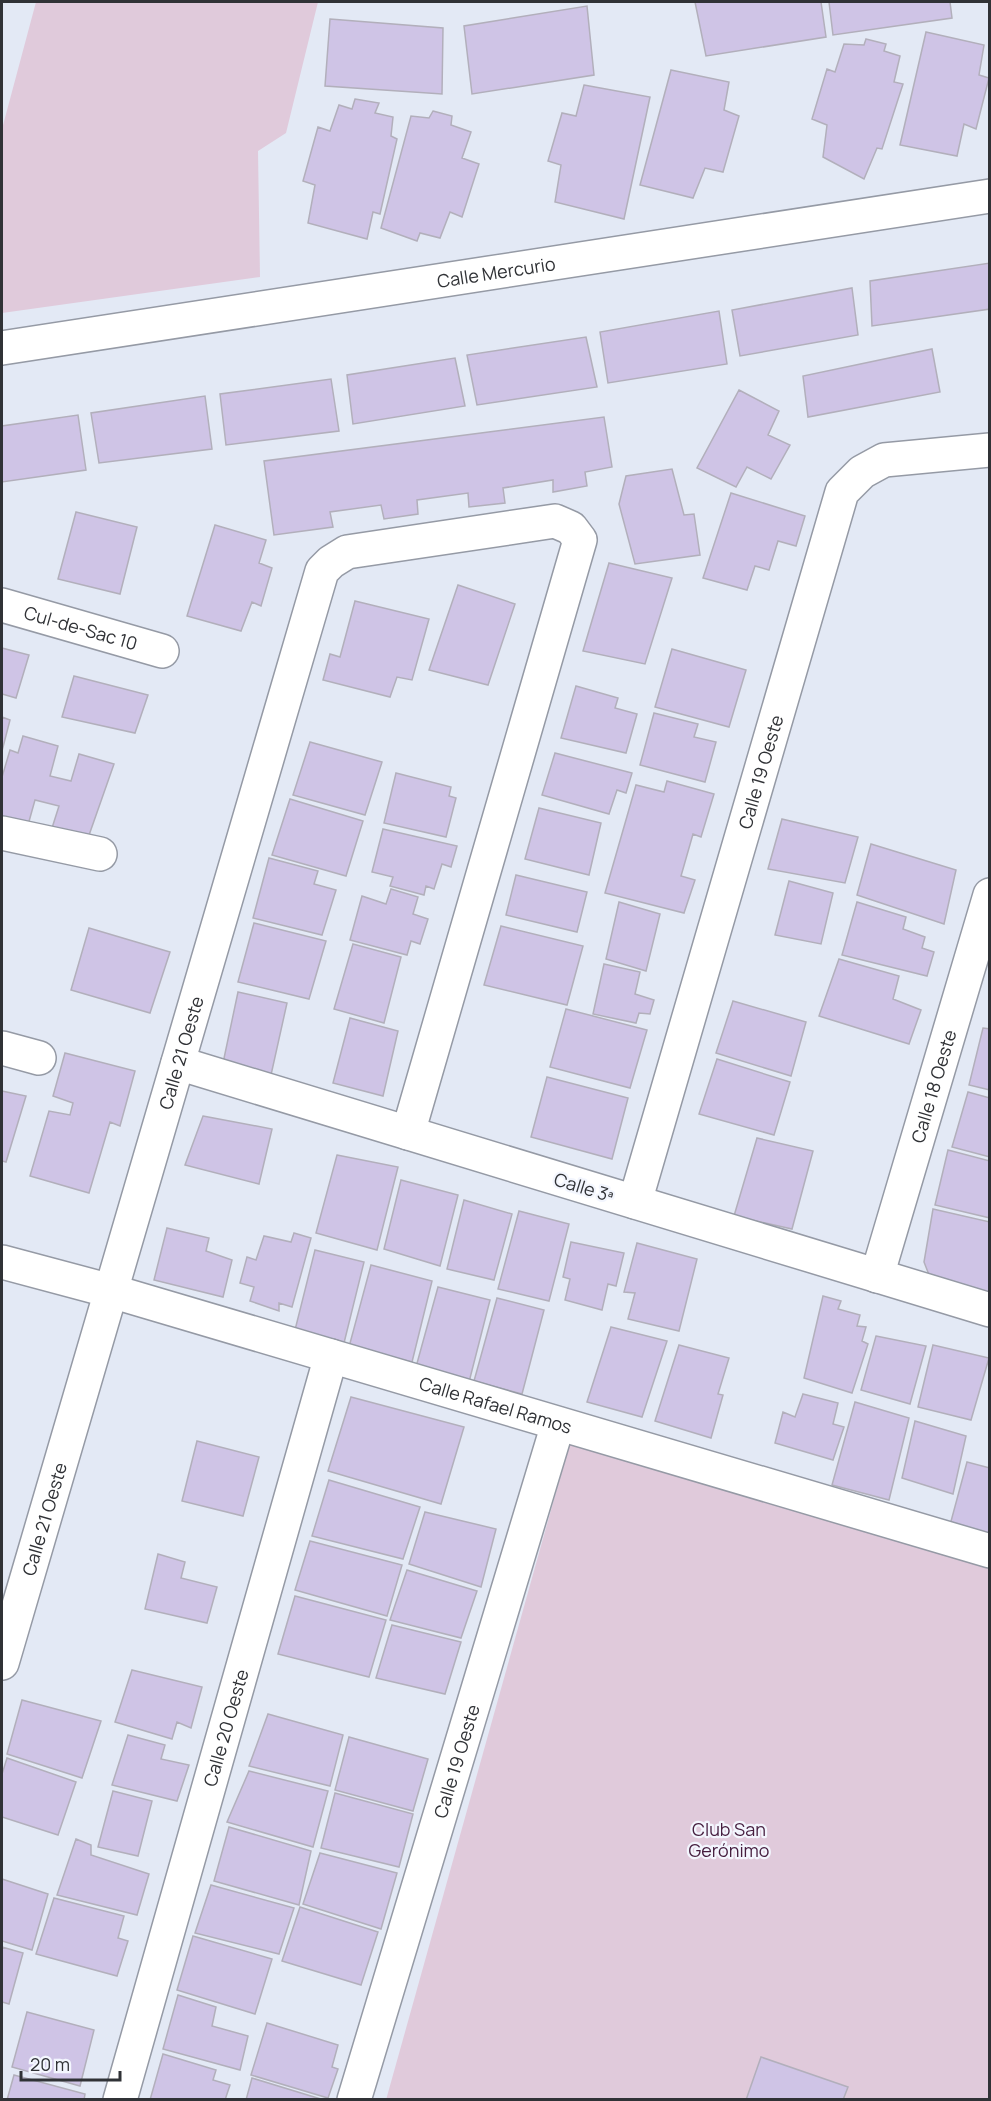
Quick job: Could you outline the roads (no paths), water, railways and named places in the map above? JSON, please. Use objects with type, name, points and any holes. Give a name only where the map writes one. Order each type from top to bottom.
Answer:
[{"type":"street","name":"Calle Mercurio","points":[[2,348],[990,196]]},
{"type":"street","name":"Calle 19 Oeste","points":[[636,1202],[842,492],[862,472],[884,460],[990,450]]},
{"type":"street","name":"Calle 21 Oeste","points":[[2,1663],[322,571],[330,562],[347,552],[448,535],[555,521],[571,528],[580,540],[408,1133]]},
{"type":"street","name":"Cul-de-Sac 10","points":[[2,605],[162,651]]},
{"type":"street","points":[[2,833],[100,854]]},
{"type":"street","name":"Calle 18 Oeste","points":[[877,1276],[990,895]]},
{"type":"street","points":[[2,1048],[39,1058]]},
{"type":"street","name":"Calle 3ª","points":[[178,1063],[990,1310]]},
{"type":"street","name":"Calle Rafael Ramos","points":[[2,1262],[111,1291],[990,1551]]},
{"type":"street","name":"Calle 20 Oeste","points":[[120,2100],[331,1356]]},
{"type":"street","name":"Calle 19 Oeste","points":[[354,2100],[558,1424]]},
{"type":"park label","name":"Club San Gerónimo","points":[[729,1839]]}]
